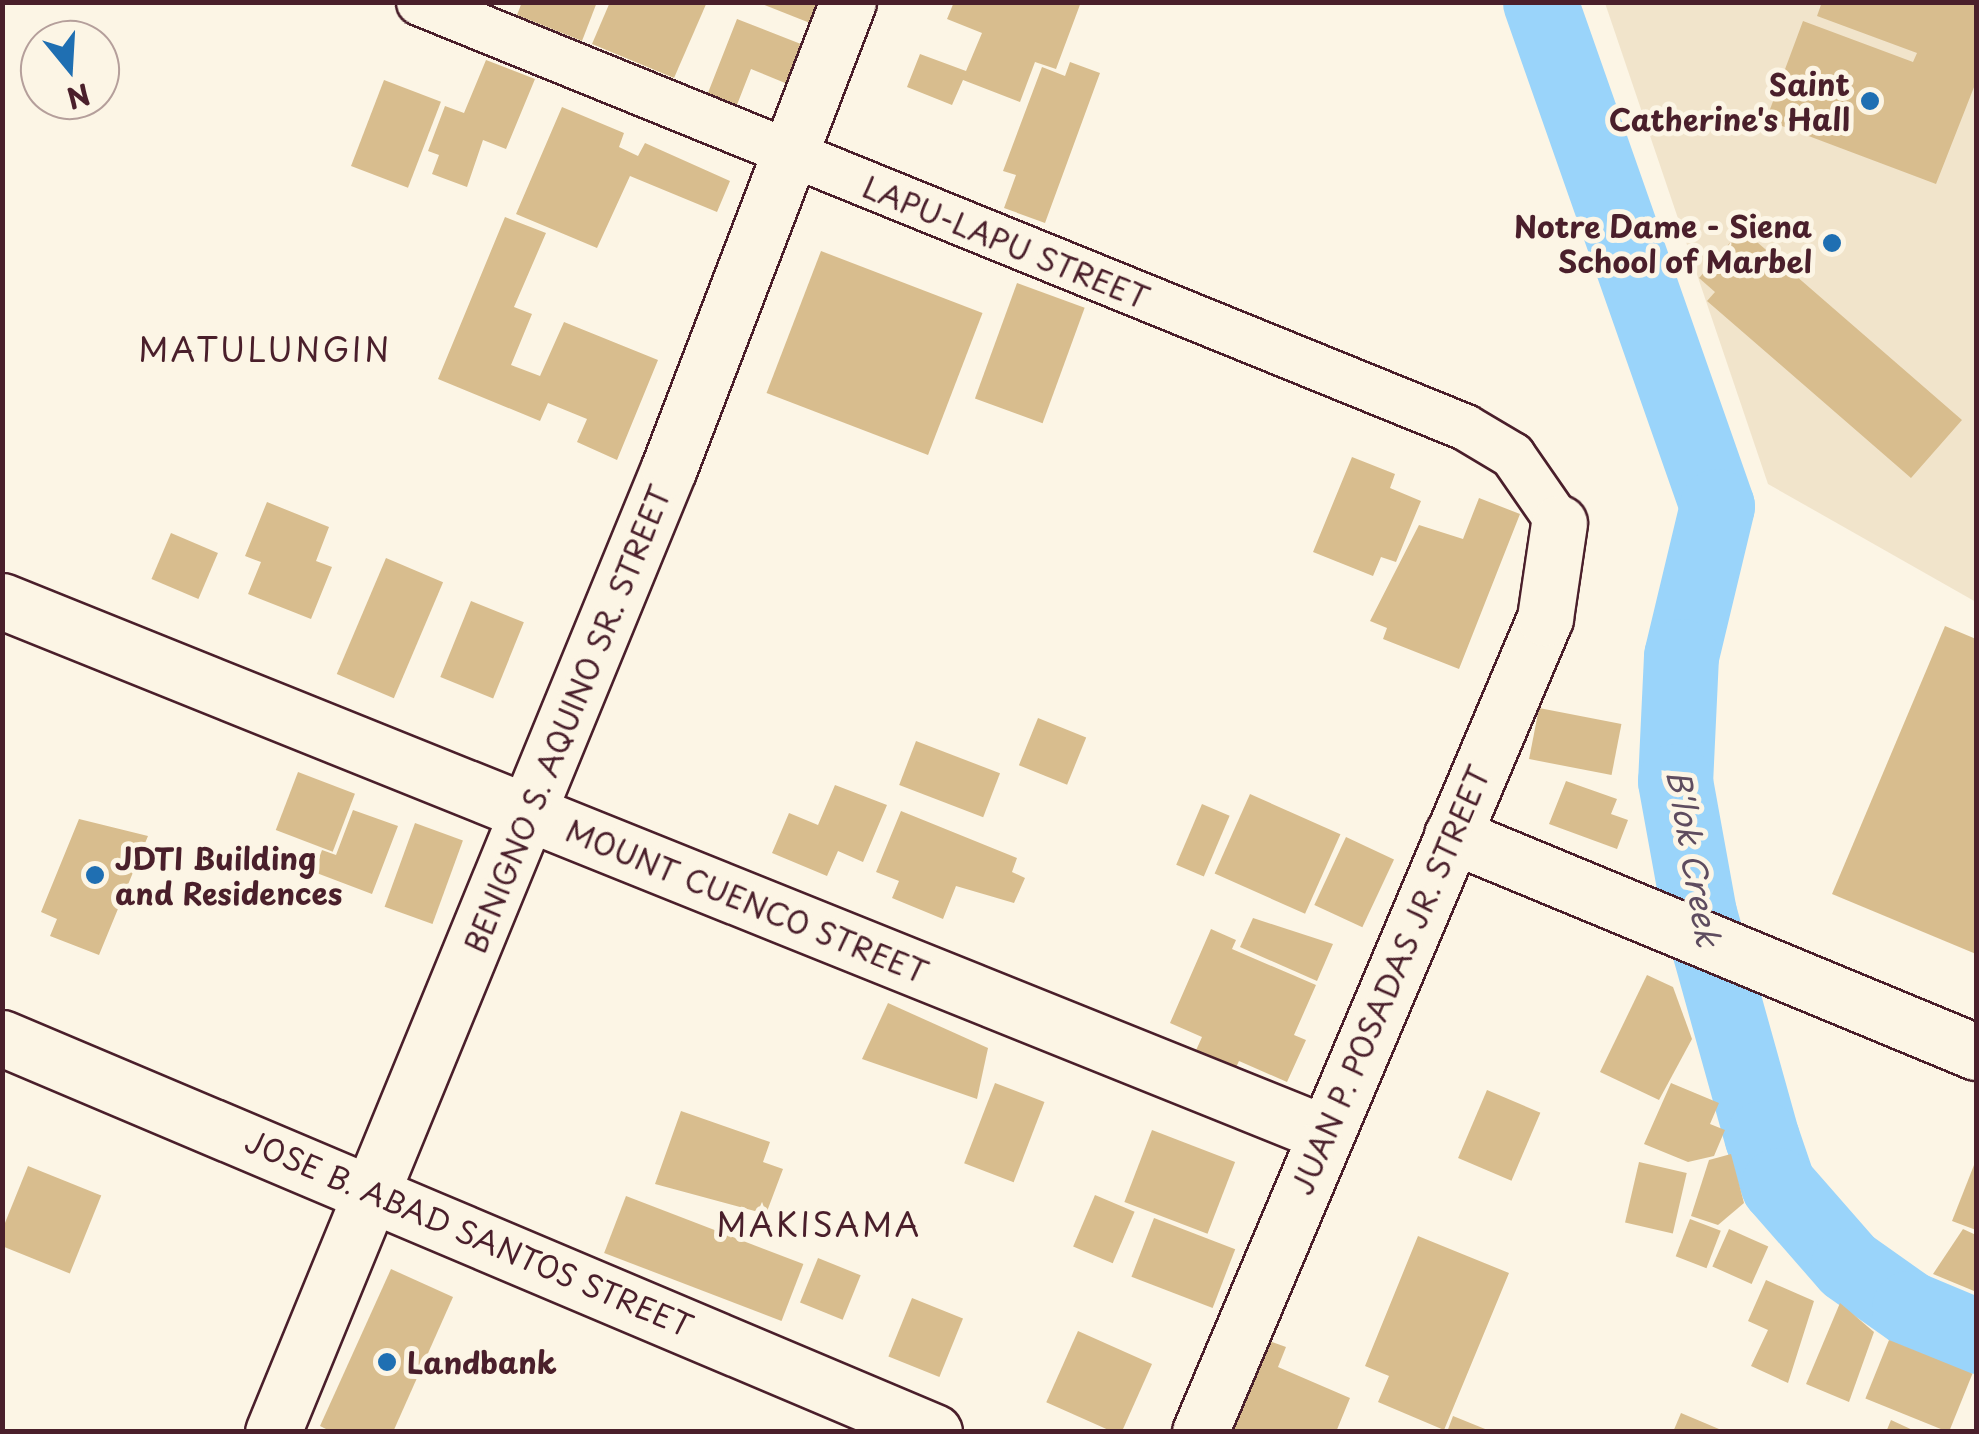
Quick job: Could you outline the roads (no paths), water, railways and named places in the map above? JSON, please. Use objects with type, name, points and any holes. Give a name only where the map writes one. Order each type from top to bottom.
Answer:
[{"type":"street","name":"LAPU-LAPU STREET","points":[[419,2],[1465,427],[1512,455],[1560,523]]},
{"type":"street","name":"BENIGNO S. AQUINO SR. STREET","points":[[273,1432],[529,813],[848,2]]},
{"type":"street","name":"JUAN P. POSADAS JR. STREET","points":[[1200,1432],[1545,618],[1560,523]]},
{"type":"street","name":"MOUNT CUENCO STREET","points":[[2,601],[1324,1133]]},
{"type":"street","points":[[1452,836],[1976,1052]]},
{"type":"street","name":"JOSE B. ABAD SANTOS STREET","points":[[2,1038],[375,1191],[934,1432]]},
{"type":"waterway","name":"B'lok Creek","points":[[1540,2],[1717,506],[1681,656],[1675,781],[1699,913],[1762,1138],[1778,1185],[1848,1265],[1909,1308],[1976,1336]]},
{"type":"place","name":"Saint Catherine's Hall","points":[[1870,101]]},
{"type":"place","name":"Notre Dame - Siena School of Marbel","points":[[1832,243]]},
{"type":"place","name":"JDTI Building and Residences","points":[[95,875]]},
{"type":"place","name":"Landbank","points":[[387,1362]]},
{"type":"district","name":"MATULUNGIN","points":[[265,349]]},
{"type":"district","name":"MAKISAMA","points":[[819,1224]]}]
